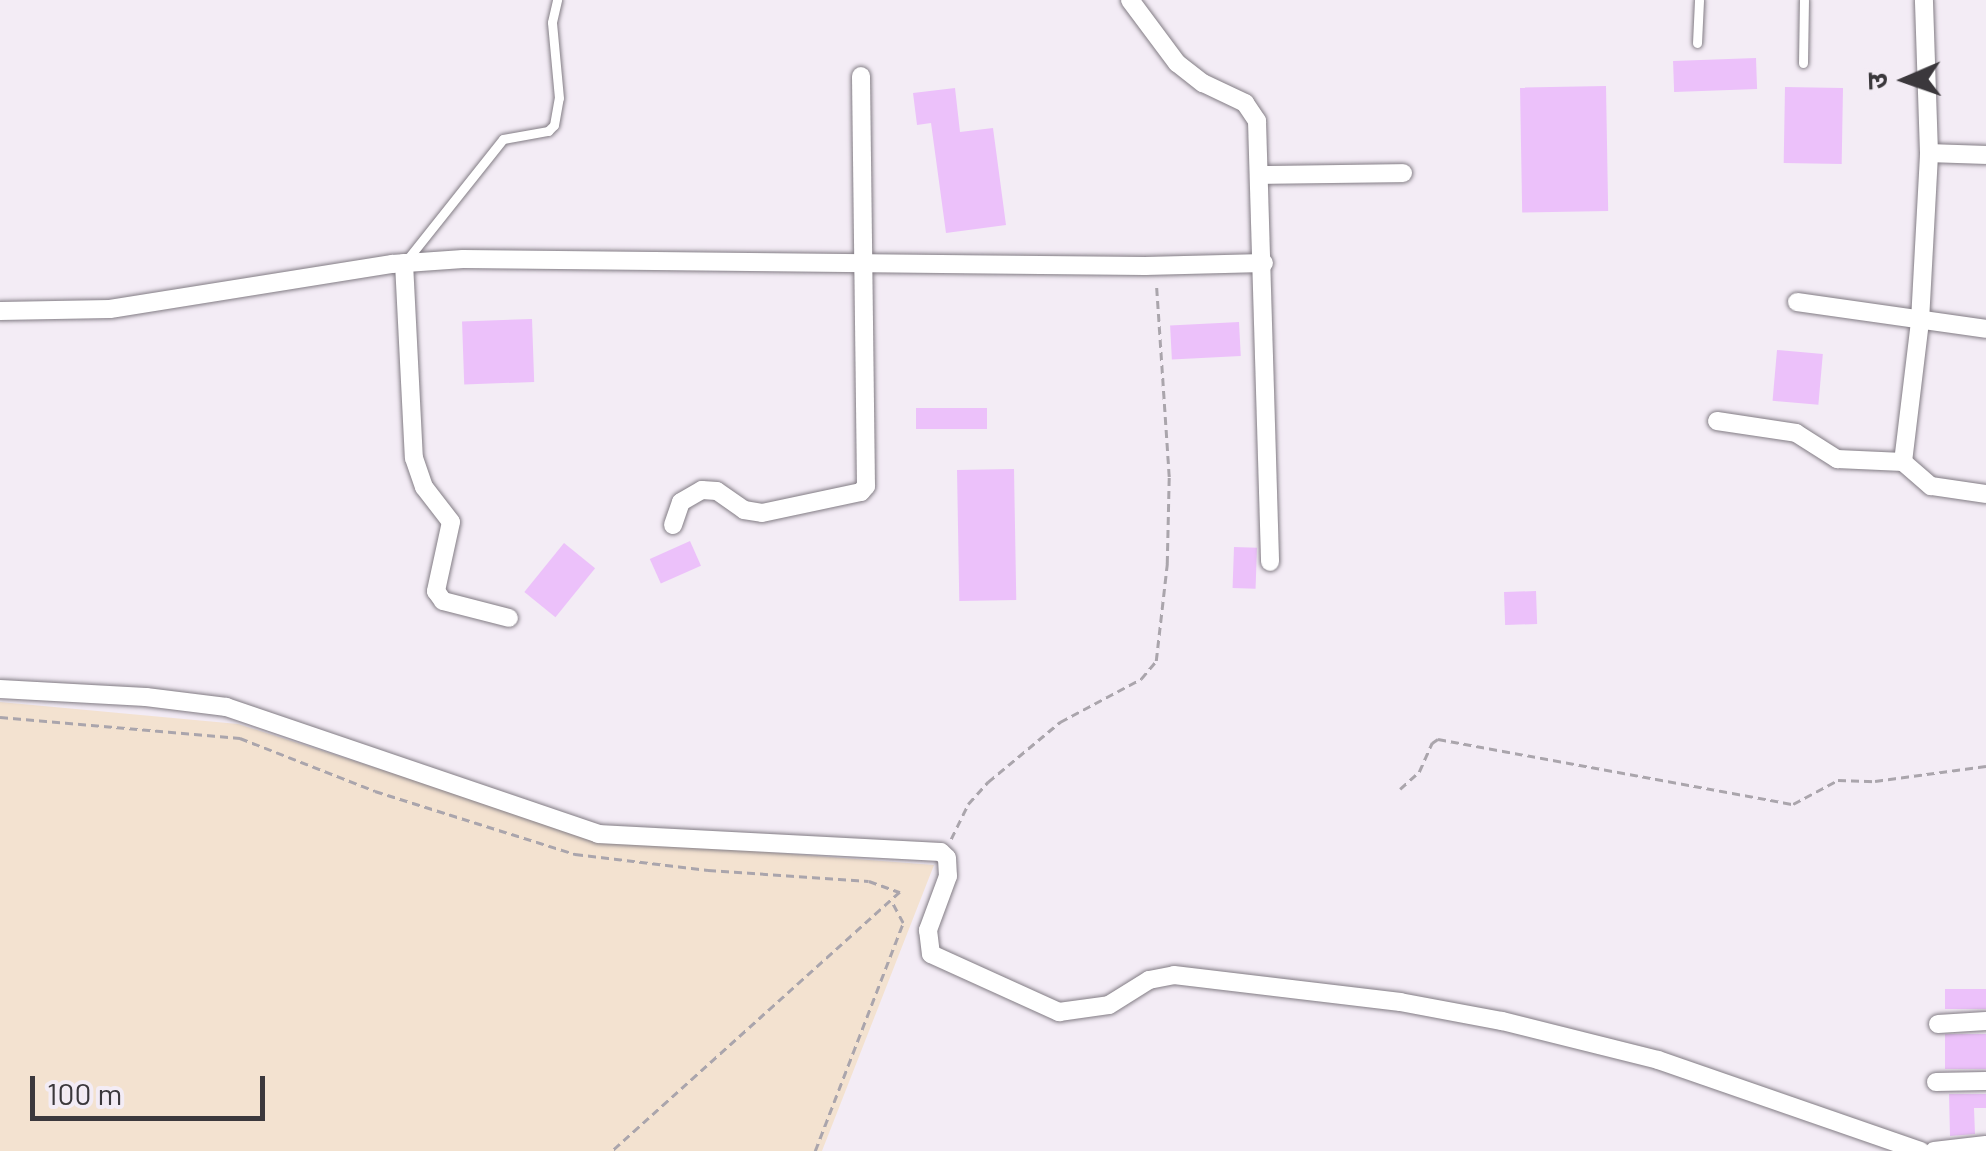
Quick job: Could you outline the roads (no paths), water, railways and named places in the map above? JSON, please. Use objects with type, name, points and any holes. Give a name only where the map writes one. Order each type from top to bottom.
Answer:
[{"type":"street","points":[[1130,0],[1177,63],[1253,112],[1259,131],[1270,562]]},
{"type":"street","points":[[1903,462],[1920,320],[1929,152],[1924,0]]},
{"type":"street","points":[[673,525],[681,502],[702,490],[717,491],[744,510],[762,513],[864,489],[861,76]]},
{"type":"street","points":[[1929,152],[1986,155]]},
{"type":"street","points":[[1261,175],[1403,173]]},
{"type":"street","points":[[0,311],[110,309],[404,263],[463,259],[1154,266],[1264,263]]},
{"type":"street","points":[[404,263],[414,458],[424,487],[450,522],[436,591],[443,601],[509,618]]},
{"type":"street","points":[[1798,302],[1986,329]]},
{"type":"street","points":[[1718,421],[1796,434],[1837,459],[1903,462],[1931,486],[1986,494]]},
{"type":"street","points":[[0,689],[146,697],[226,707],[598,834],[944,853],[948,876],[928,930],[931,954],[1059,1012],[1109,1005],[1150,980],[1174,975],[1400,1002],[1502,1021],[1658,1060],[1921,1151]]},
{"type":"street","points":[[1938,1024],[1986,1021]]},
{"type":"street","points":[[1936,1082],[1986,1080]]},
{"type":"street","points":[[1934,1151],[1986,1145]]},
{"type":"lane","points":[[404,263],[503,139],[548,131],[554,125],[559,98],[552,22],[557,0]]},
{"type":"lane","points":[[1698,43],[1699,0]]},
{"type":"lane","points":[[1802,63],[1804,0]]}]
